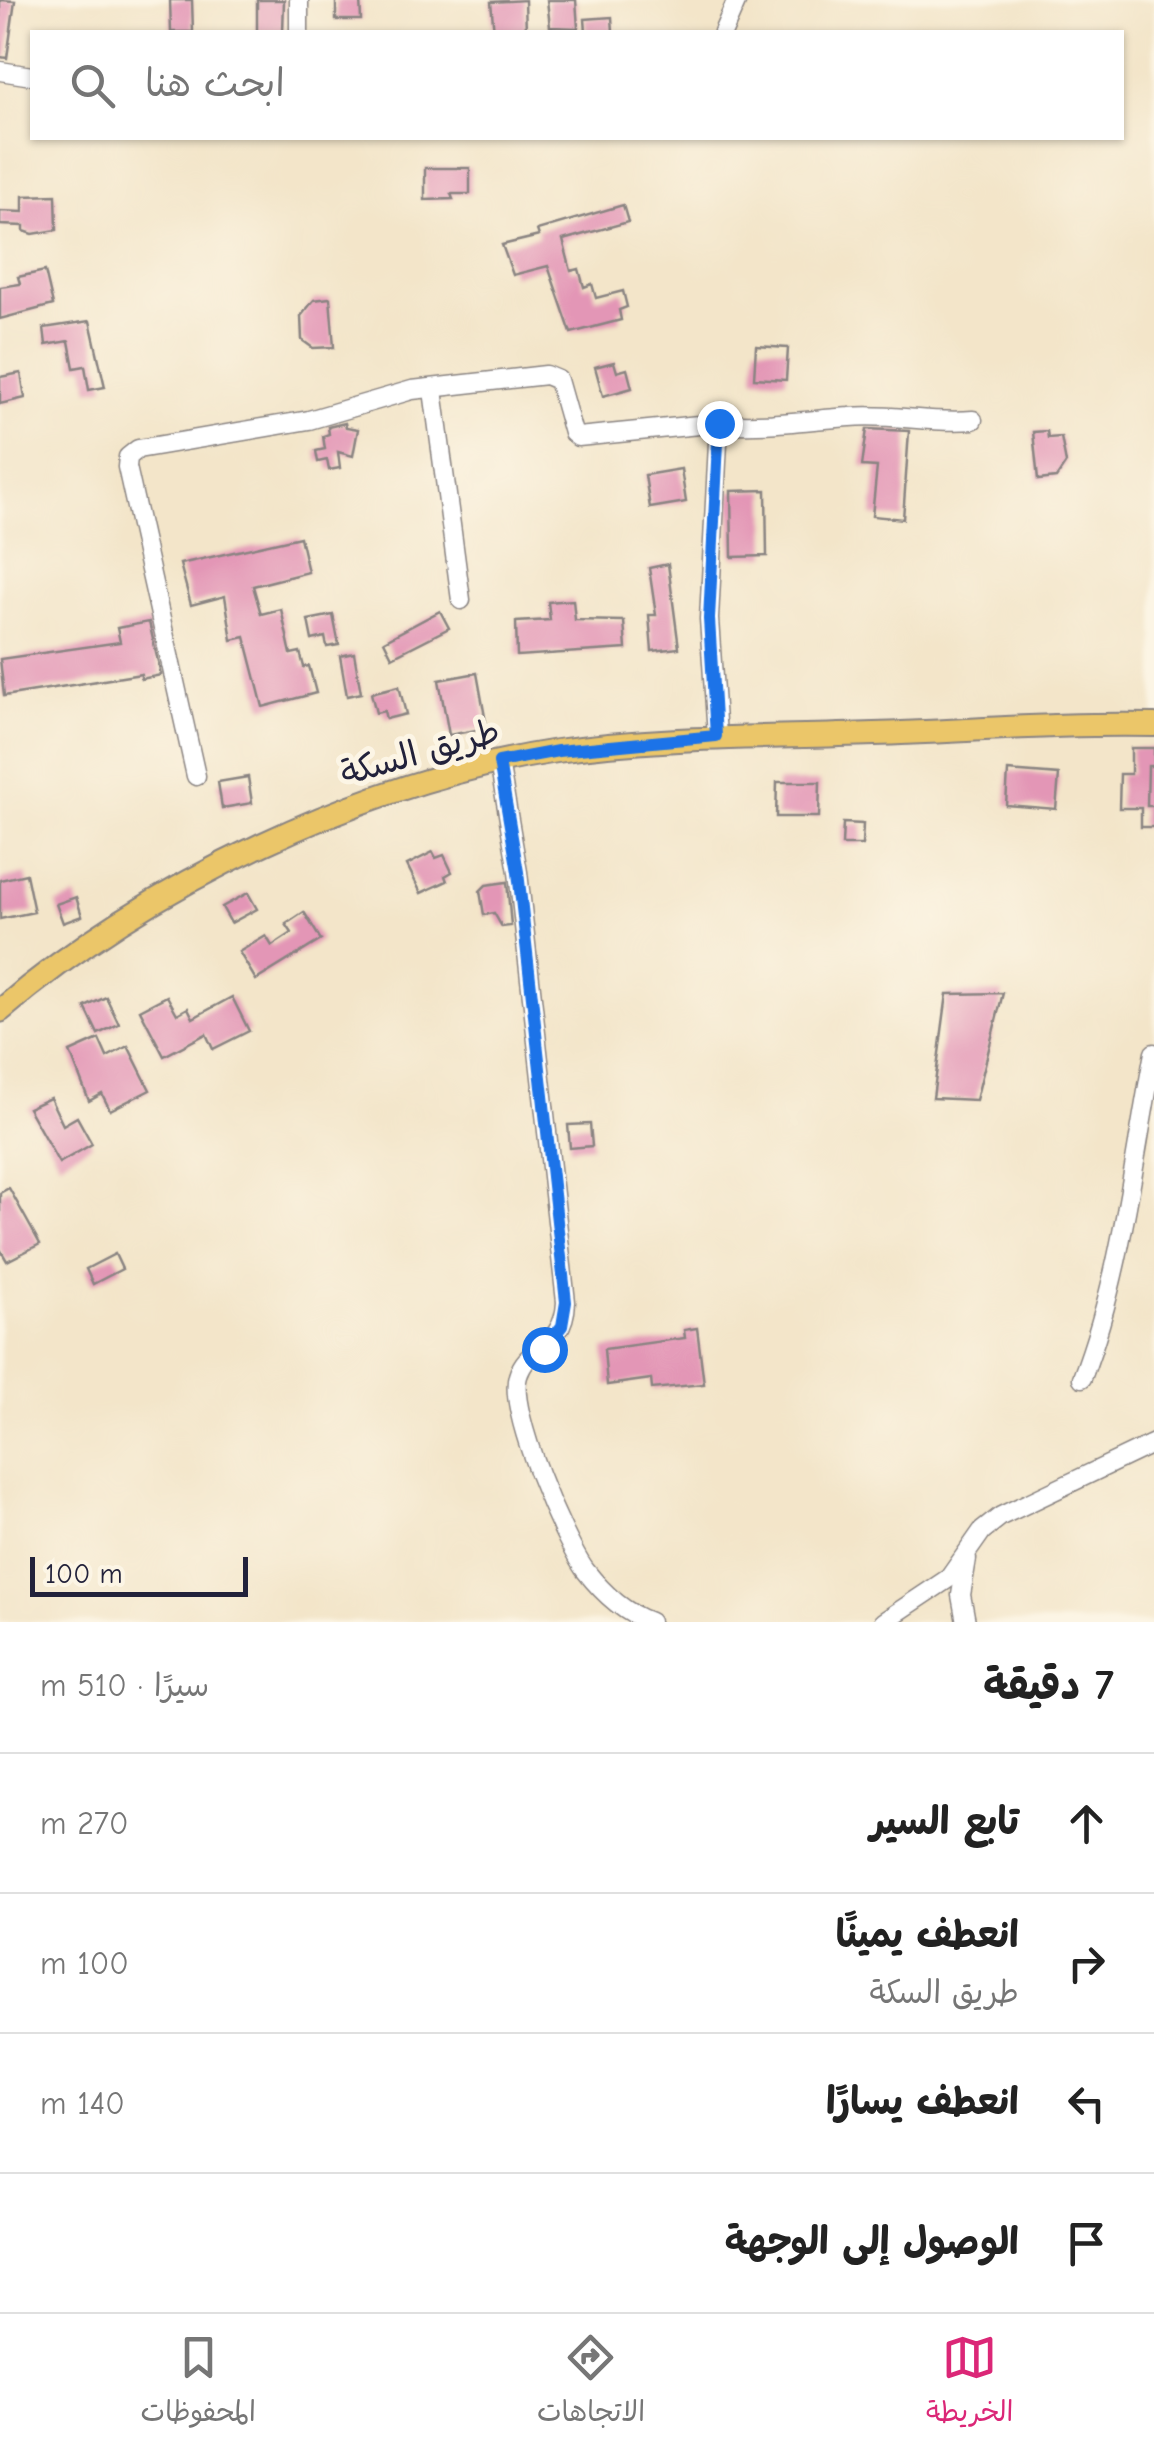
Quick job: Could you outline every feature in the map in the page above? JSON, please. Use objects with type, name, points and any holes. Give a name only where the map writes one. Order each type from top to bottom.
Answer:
[{"type":"main road","name":"طريق السكة","points":[[0,1011],[28,987],[160,899],[304,826],[389,790],[499,762],[558,751],[716,736],[1152,729]]},
{"type":"street","points":[[298,30],[299,0]]},
{"type":"street","points":[[724,30],[737,0]]},
{"type":"street","points":[[0,70],[30,76]]},
{"type":"street","points":[[196,776],[128,457],[152,445],[309,420],[368,401],[554,376],[578,437],[719,423],[786,425],[853,416],[933,424],[973,420]]},
{"type":"street","points":[[433,390],[461,600]]},
{"type":"street","points":[[716,736],[709,619],[719,423]]},
{"type":"street","points":[[499,762],[518,872],[566,1302],[558,1335],[526,1362],[518,1376],[518,1404],[536,1466],[575,1554],[610,1597],[650,1622]]},
{"type":"street","points":[[1082,1378],[1096,1340],[1126,1213],[1154,1053]]},
{"type":"street","points":[[883,1622],[949,1578],[982,1531],[1000,1516],[1154,1442]]},
{"type":"street","points":[[966,1622],[961,1595],[968,1552]]},
{"type":"building","points":[[0,0],[15,1],[7,58],[0,57]]},
{"type":"building","points":[[170,0],[192,0],[193,30],[171,30]]},
{"type":"building","points":[[257,0],[284,0],[283,30],[257,30]]},
{"type":"building","points":[[336,0],[360,0],[361,20],[336,20]]},
{"type":"building","points":[[525,0],[526,30],[494,30],[491,2]]},
{"type":"building","points":[[547,0],[576,0],[578,28],[550,27]]},
{"type":"building","points":[[612,17],[613,30],[586,30],[585,19]]},
{"type":"building","points":[[425,168],[470,168],[470,194],[425,200]]},
{"type":"building","points":[[56,195],[57,230],[33,234],[24,231],[24,226],[0,225],[0,211],[23,212],[23,196]]},
{"type":"building","points":[[623,205],[628,222],[563,240],[571,271],[579,269],[584,287],[592,284],[596,298],[623,291],[627,307],[619,310],[621,320],[571,333],[548,266],[513,275],[502,245],[539,236],[537,230]]},
{"type":"building","points":[[45,271],[53,305],[0,319],[0,287],[20,284],[18,277]]},
{"type":"building","points":[[330,298],[334,347],[313,348],[302,340],[301,316],[314,300]]},
{"type":"building","points":[[90,321],[105,387],[89,390],[85,366],[74,368],[69,341],[46,345],[44,328]]},
{"type":"building","points":[[756,346],[788,348],[786,380],[754,378]]},
{"type":"building","points":[[614,362],[617,372],[627,369],[632,388],[603,396],[595,367]]},
{"type":"building","points":[[21,373],[25,398],[0,404],[0,377]]},
{"type":"building","points":[[345,423],[346,427],[358,429],[353,456],[338,452],[340,468],[329,470],[327,460],[318,462],[316,451],[325,449],[323,436],[329,434],[328,427]]},
{"type":"building","points":[[867,429],[909,431],[903,519],[872,516],[877,467],[862,466]]},
{"type":"building","points":[[1047,431],[1048,438],[1061,437],[1066,463],[1056,478],[1038,480],[1033,432]]},
{"type":"building","points":[[681,469],[686,502],[650,508],[645,475]]},
{"type":"building","points":[[766,490],[767,556],[732,557],[731,491]]},
{"type":"building","points":[[300,537],[308,572],[253,586],[261,614],[281,609],[291,654],[300,652],[304,667],[309,666],[316,693],[263,707],[245,637],[232,640],[225,596],[191,605],[180,564]]},
{"type":"building","points":[[668,564],[679,648],[652,651],[649,615],[656,615],[649,568]]},
{"type":"building","points":[[573,600],[575,620],[624,621],[626,649],[517,656],[516,622],[550,620],[548,602]]},
{"type":"building","points":[[440,611],[449,628],[392,657],[384,641]]},
{"type":"building","points":[[333,615],[339,645],[327,647],[325,637],[312,640],[308,620]]},
{"type":"building","points":[[149,622],[161,675],[141,679],[141,674],[4,696],[0,659],[120,642],[117,628]]},
{"type":"building","points":[[354,653],[361,693],[347,696],[340,656]]},
{"type":"building","points":[[477,673],[487,728],[449,735],[439,680]]},
{"type":"building","points":[[399,686],[406,714],[386,719],[384,711],[376,713],[371,693]]},
{"type":"building","points":[[1131,748],[1154,748],[1154,766],[1148,766],[1147,806],[1154,806],[1154,827],[1141,827],[1141,808],[1119,808],[1120,774],[1131,774]]},
{"type":"building","points":[[1008,771],[1059,775],[1056,809],[1006,805]]},
{"type":"building","points":[[248,777],[252,803],[222,808],[218,782]]},
{"type":"building","points":[[777,782],[820,782],[819,817],[776,817]]},
{"type":"building","points":[[843,823],[863,824],[862,845],[842,845]]},
{"type":"building","points":[[433,852],[436,858],[444,855],[452,872],[445,876],[447,881],[421,893],[407,865]]},
{"type":"building","points":[[26,874],[34,912],[0,919],[0,880]]},
{"type":"building","points":[[507,882],[511,926],[502,927],[494,913],[484,915],[480,891],[486,885]]},
{"type":"building","points":[[248,893],[257,909],[231,923],[222,907]]},
{"type":"building","points":[[76,897],[82,916],[63,923],[56,904]]},
{"type":"building","points":[[304,912],[321,940],[256,980],[239,952],[266,936],[272,946],[292,933],[286,924]]},
{"type":"building","points":[[1003,993],[976,1100],[933,1098],[947,994]]},
{"type":"building","points":[[167,996],[177,1014],[188,1008],[193,1018],[232,997],[249,1031],[213,1049],[206,1034],[164,1056],[140,1010]]},
{"type":"building","points":[[106,997],[119,1024],[98,1034],[85,1007]]},
{"type":"building","points":[[99,1039],[107,1057],[128,1046],[150,1090],[110,1110],[102,1094],[89,1101],[70,1052]]},
{"type":"building","points":[[50,1098],[63,1125],[77,1117],[92,1144],[59,1163],[28,1108]]},
{"type":"building","points":[[590,1124],[592,1146],[570,1148],[568,1125]]},
{"type":"building","points":[[9,1188],[40,1244],[7,1261],[0,1249],[0,1193]]},
{"type":"building","points":[[115,1254],[122,1269],[93,1284],[86,1269]]},
{"type":"building","points":[[697,1328],[704,1384],[652,1389],[651,1379],[607,1385],[604,1349],[685,1338],[684,1330]]},
{"type":"route","points":[[544,1349],[558,1335],[566,1302],[518,872],[499,762],[558,751],[716,736],[709,619],[719,423]]}]
